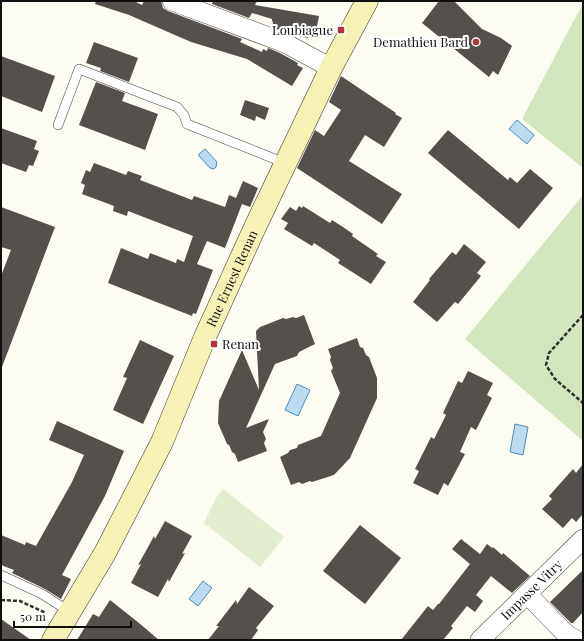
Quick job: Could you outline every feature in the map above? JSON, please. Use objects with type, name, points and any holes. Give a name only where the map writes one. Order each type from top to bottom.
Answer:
[{"type":"street","points":[[172,1],[285,43],[331,68]]},
{"type":"street","name":"Rue Ernest Renan","points":[[52,640],[106,553],[162,442],[205,337],[285,163],[331,68],[367,1]]},
{"type":"street","name":"Impasse Vitry","points":[[480,640],[583,539]]},
{"type":"street","points":[[527,594],[566,634],[576,640]]},
{"type":"lane","points":[[58,125],[79,69],[177,107],[184,115],[187,124],[285,163]]},
{"type":"lane","points":[[1,575],[42,594],[67,617]]},
{"type":"path","points":[[583,315],[549,353],[546,365],[555,379],[583,403]]},
{"type":"path","points":[[1,600],[20,601],[67,617]]},
{"type":"green space","points":[[583,3],[583,168],[522,119]]},
{"type":"green space","points":[[583,195],[583,441],[465,339]]},
{"type":"green space","points":[[223,489],[284,537],[260,567],[204,523],[216,498]]},
{"type":"water","points":[[517,120],[534,135],[527,144],[509,129]]},
{"type":"water","points":[[205,149],[217,162],[214,169],[210,168],[199,156],[199,154]]},
{"type":"water","points":[[297,384],[310,390],[298,416],[285,410]]},
{"type":"water","points":[[515,424],[528,427],[523,455],[510,452]]},
{"type":"water","points":[[203,581],[212,588],[198,606],[189,599]]},
{"type":"building","points":[[96,1],[134,1],[142,5],[144,1],[161,1],[163,8],[168,11],[242,39],[240,42],[262,52],[263,49],[267,51],[268,48],[280,53],[298,63],[297,65],[303,68],[292,86],[247,59],[191,42],[129,15],[95,4]]},
{"type":"building","points":[[213,1],[257,1],[255,5],[319,16],[315,37],[308,35],[308,38],[294,35],[272,27],[272,19],[252,13],[249,18],[212,4]]},
{"type":"building","name":"Demathieu Bard","points":[[439,1],[454,1],[482,29],[501,38],[512,46],[498,75],[493,71],[489,77],[422,23]]},
{"type":"building","points":[[94,42],[138,58],[129,82],[100,71],[101,68],[86,63]]},
{"type":"building","points":[[1,56],[55,76],[42,112],[1,96]]},
{"type":"building","points":[[341,76],[402,118],[384,147],[365,135],[349,161],[402,194],[382,224],[297,168],[315,130],[324,136],[341,110],[329,102]]},
{"type":"building","points":[[96,82],[125,93],[122,101],[158,114],[145,150],[79,125]]},
{"type":"building","points":[[245,100],[269,108],[265,120],[256,116],[255,121],[240,115]]},
{"type":"building","points":[[1,128],[37,141],[34,149],[39,151],[33,166],[29,165],[26,172],[1,163]]},
{"type":"building","points":[[448,130],[508,180],[510,177],[517,183],[530,169],[553,188],[519,229],[428,153]]},
{"type":"building","points":[[94,163],[126,175],[128,171],[142,176],[140,180],[192,200],[194,196],[225,207],[229,195],[236,198],[243,181],[258,188],[250,207],[242,204],[225,248],[207,241],[197,264],[213,270],[196,314],[193,313],[192,316],[108,283],[121,248],[148,259],[150,253],[176,263],[177,259],[184,262],[193,236],[128,211],[127,216],[113,211],[114,206],[82,194],[85,185],[81,183],[86,170],[90,172]]},
{"type":"building","points":[[299,206],[302,208],[303,206],[330,223],[332,220],[343,227],[353,234],[352,236],[378,254],[376,256],[386,262],[371,284],[338,263],[340,260],[314,243],[312,246],[284,229],[288,223],[281,219],[290,207],[296,211]]},
{"type":"building","points":[[1,207],[55,227],[2,367],[1,276],[11,250],[1,247]]},
{"type":"building","points":[[464,244],[486,262],[477,273],[481,276],[458,304],[455,302],[437,322],[413,302],[430,280],[429,279],[452,252],[456,255]]},
{"type":"building","points":[[304,315],[315,344],[299,352],[297,356],[275,364],[246,428],[269,419],[263,432],[266,439],[264,443],[267,451],[238,462],[235,454],[227,444],[218,423],[219,401],[242,350],[259,390],[256,331],[260,327],[283,318],[296,318]]},
{"type":"building","points":[[357,338],[360,347],[363,348],[366,355],[369,357],[377,378],[377,398],[350,458],[334,475],[312,482],[310,481],[302,484],[299,482],[291,485],[280,457],[288,453],[290,450],[297,448],[298,445],[321,436],[340,393],[331,371],[333,368],[328,349]]},
{"type":"building","points":[[140,340],[174,356],[143,424],[113,410],[127,378],[123,377]]},
{"type":"building","points":[[468,371],[493,383],[487,395],[492,398],[476,430],[471,427],[460,452],[465,454],[448,486],[444,483],[438,495],[413,483],[419,471],[415,469],[431,437],[434,439],[446,415],[443,413],[458,381],[462,383]]},
{"type":"building","points":[[57,421],[124,451],[105,496],[62,575],[71,579],[61,599],[45,589],[12,573],[14,570],[1,565],[1,535],[25,545],[26,542],[36,546],[72,482],[84,455],[49,440]]},
{"type":"building","points":[[583,464],[583,514],[576,522],[572,518],[563,528],[542,509],[552,499],[549,496],[573,469],[576,473]]},
{"type":"building","points":[[165,521],[192,536],[182,554],[185,553],[169,582],[168,579],[158,597],[131,583],[141,564],[138,565],[154,536],[155,539]]},
{"type":"building","points":[[360,525],[401,558],[365,604],[323,571]]},
{"type":"building","points":[[461,539],[480,554],[487,544],[492,548],[493,547],[502,555],[503,553],[530,576],[512,593],[491,576],[476,595],[483,601],[475,612],[467,606],[451,626],[453,628],[443,640],[401,640],[428,606],[433,610],[439,604],[470,564],[452,549]]},
{"type":"building","points":[[583,570],[583,612],[573,623],[571,623],[550,602]]},
{"type":"building","points":[[249,587],[274,606],[256,628],[258,630],[251,640],[208,640],[219,626],[216,626],[236,600],[237,604]]},
{"type":"building","points":[[110,600],[159,640],[77,640],[93,614],[99,617]]},
{"type":"building","points":[[1,619],[31,640],[1,640]]},
{"type":"place","name":"Loubiague","points":[[341,30]]},
{"type":"place","name":"Demathieu Bard","points":[[476,42]]},
{"type":"place","name":"Renan","points":[[214,344]]}]
